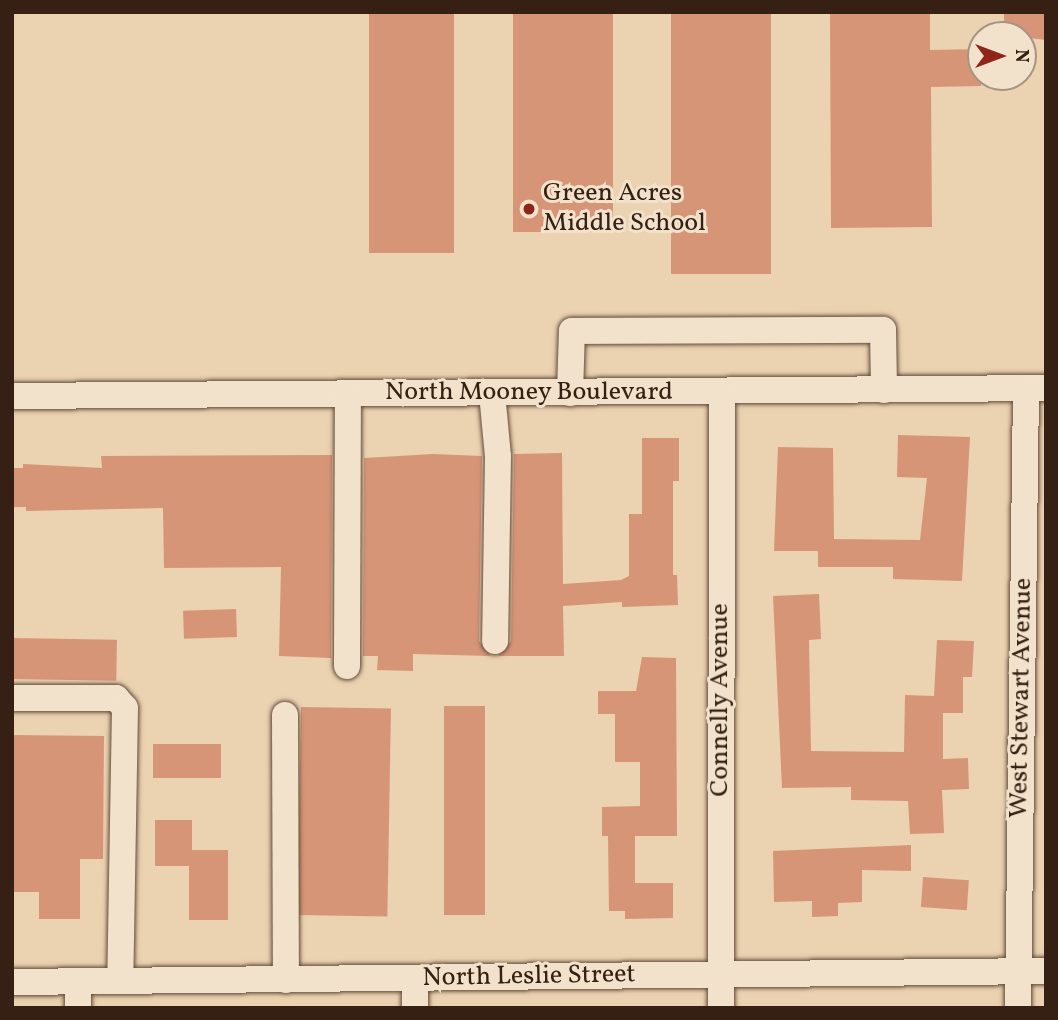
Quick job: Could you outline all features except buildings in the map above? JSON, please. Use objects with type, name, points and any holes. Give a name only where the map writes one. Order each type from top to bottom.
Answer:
[{"type":"street","points":[[570,393],[572,331],[883,330],[884,390]]},
{"type":"street","name":"North Mooney Boulevard","points":[[12,396],[1036,388]]},
{"type":"street","name":"West Stewart Avenue","points":[[1018,1008],[1036,388]]},
{"type":"street","name":"Connelly Avenue","points":[[721,1008],[722,391]]},
{"type":"street","points":[[492,393],[498,456],[495,641]]},
{"type":"street","points":[[347,666],[348,394]]},
{"type":"street","points":[[12,698],[116,698],[125,708],[120,981]]},
{"type":"street","points":[[285,715],[286,980]]},
{"type":"street","name":"North Leslie Street","points":[[12,982],[1046,971]]},
{"type":"street","points":[[415,979],[415,1008]]},
{"type":"street","points":[[78,982],[78,1008]]},
{"type":"place","name":"Green Acres Middle School","points":[[529,209]]}]
